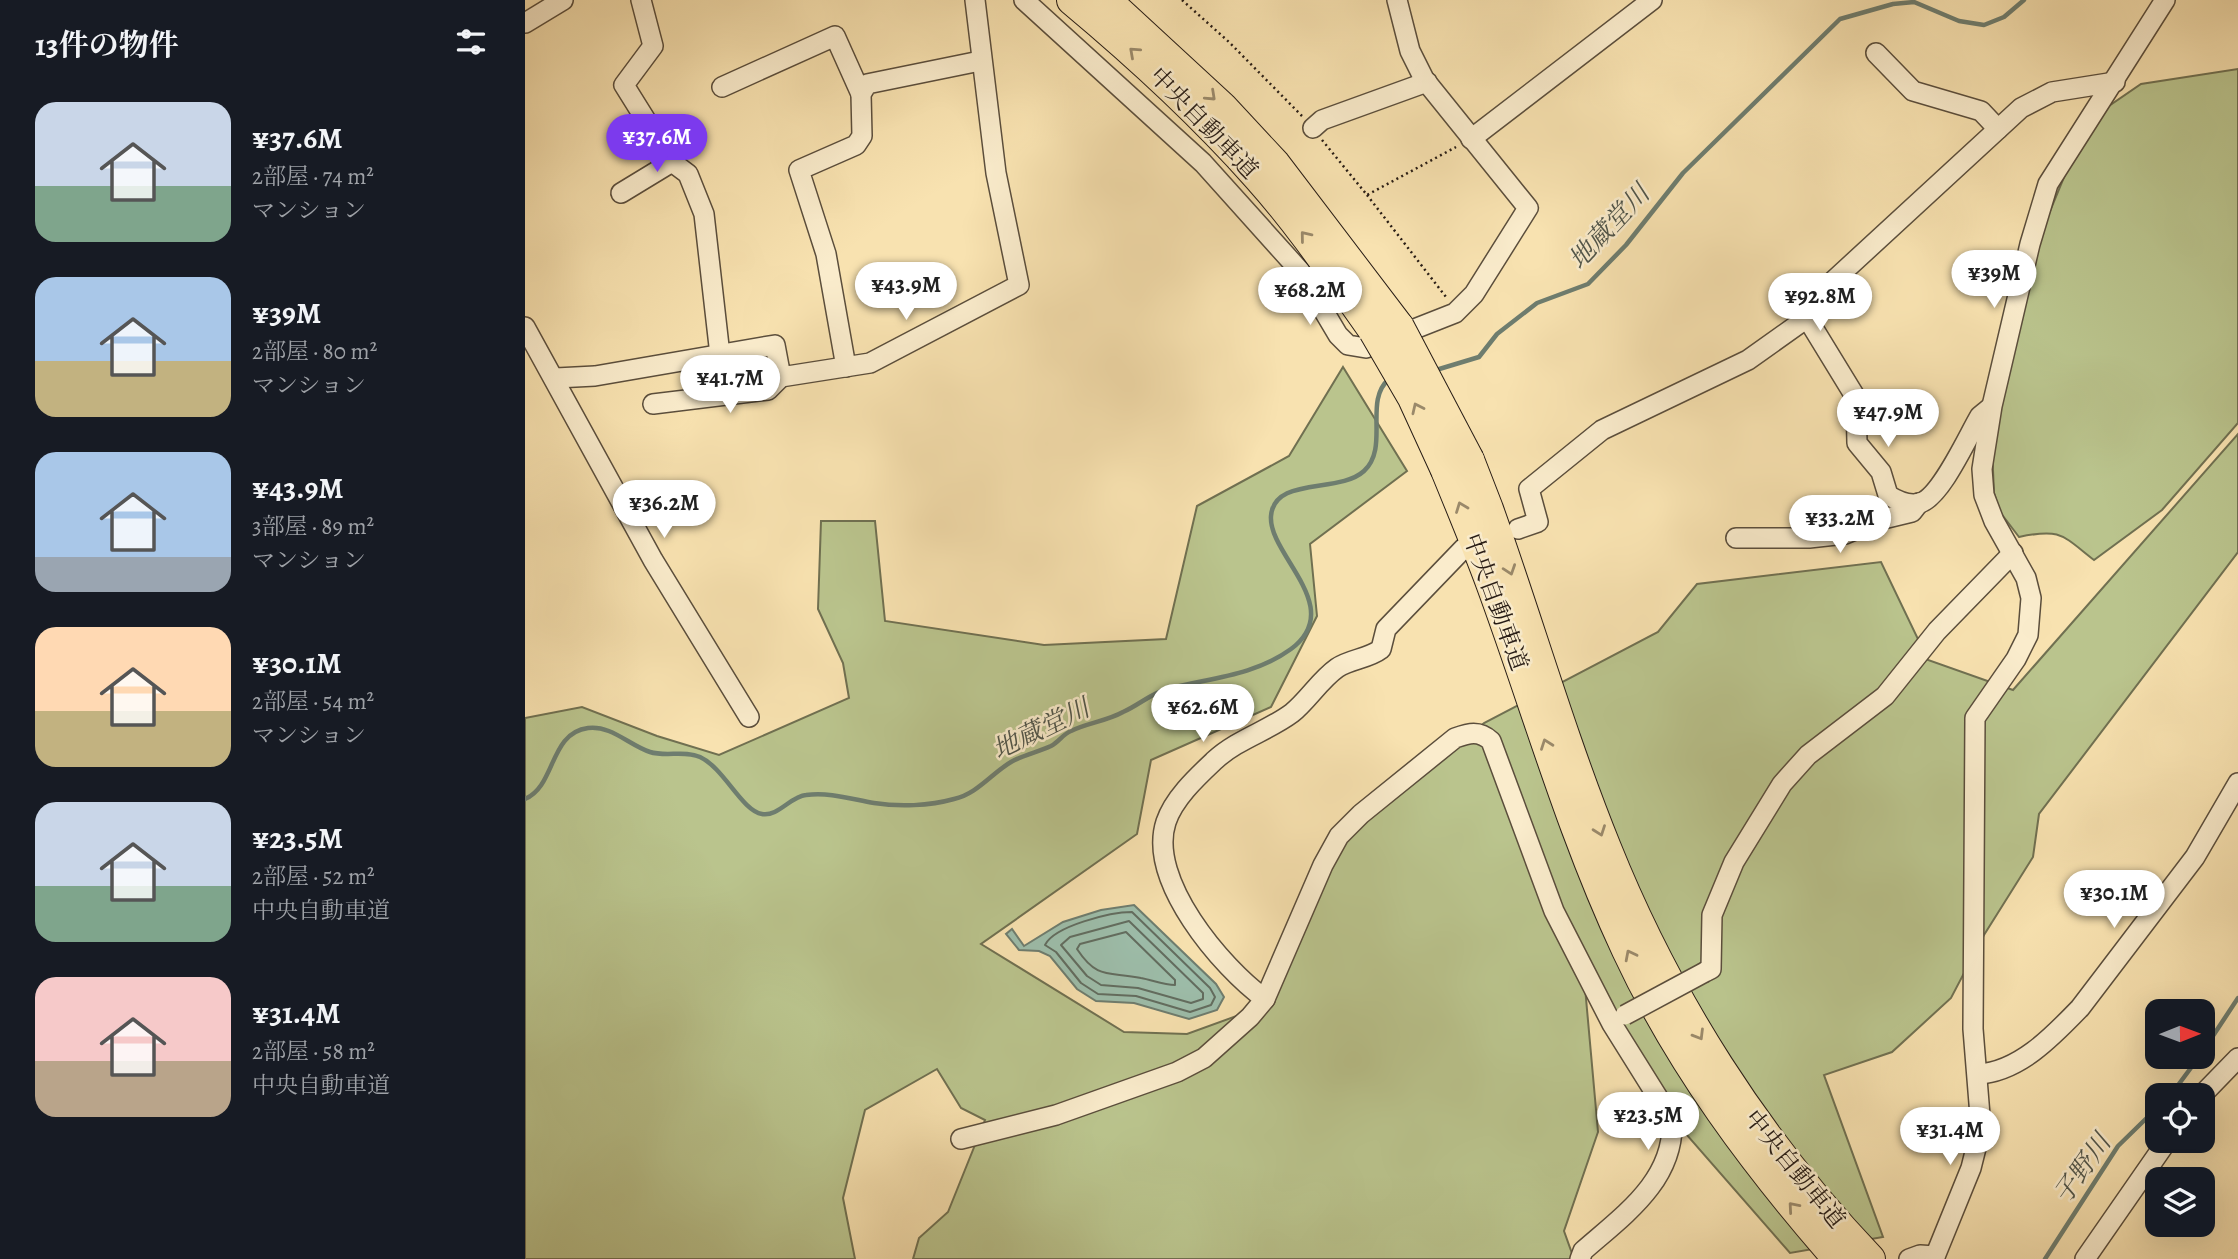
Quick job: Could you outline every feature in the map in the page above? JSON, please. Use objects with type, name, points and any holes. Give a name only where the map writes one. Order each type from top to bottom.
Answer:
[{"type":"highway","name":"中央自動車道","points":[[1072,0],[1137,55],[1259,179],[1318,253],[1386,329]]},
{"type":"highway","name":"中央自動車道","points":[[1106,0],[1222,107],[1275,164],[1386,329],[1457,465],[1493,520],[1605,848],[1643,933],[1729,1085],[1855,1254]]},
{"type":"street","points":[[525,23],[563,0]]},
{"type":"street","points":[[641,0],[653,46],[624,85],[672,162],[688,174],[704,214],[720,355]]},
{"type":"street","points":[[653,404],[768,390],[781,377],[870,363],[1019,285],[996,173],[980,61],[975,0]]},
{"type":"street","points":[[1024,0],[1203,163],[1300,271],[1338,335],[1348,345],[1366,348],[1455,313],[1474,294],[1528,208],[1427,82],[1411,51],[1397,0]]},
{"type":"street","points":[[1471,139],[1652,0]]},
{"type":"street","points":[[1909,1259],[1920,1255],[1934,1258],[1979,1147],[1981,1109],[1973,1030],[1975,718],[2016,659],[2028,635],[2031,598],[2013,553],[1994,521],[1984,495],[1982,469],[1992,406],[2030,244],[2049,184],[2078,133],[2115,82],[2165,0]]},
{"type":"street","points":[[722,87],[835,36],[860,94],[862,136],[856,145],[799,170],[826,254],[846,367]]},
{"type":"street","points":[[1876,53],[1913,91],[1981,111],[1999,129]]},
{"type":"street","points":[[860,94],[867,84],[980,61]]},
{"type":"street","points":[[1313,128],[1322,120],[1427,82]]},
{"type":"street","points":[[1518,529],[1538,522],[1529,489],[1581,445],[1602,430],[1748,360],[1807,317],[1819,294],[2035,98],[2052,92],[2115,82]]},
{"type":"street","points":[[621,193],[672,162]]},
{"type":"street","points":[[1807,317],[1856,398],[1857,443],[1881,472],[1888,495],[1899,502],[1919,503]]},
{"type":"street","points":[[525,327],[556,379],[633,526],[749,717]]},
{"type":"street","points":[[556,379],[596,376],[775,345],[781,377]]},
{"type":"street","points":[[1736,538],[1845,534],[1879,520],[1912,512],[1919,503],[1933,494],[1980,416],[1992,406]]},
{"type":"street","points":[[1265,999],[1212,948],[1175,889],[1163,836],[1170,812],[1179,797],[1216,759],[1245,738],[1292,712],[1338,667],[1381,649],[1385,629],[1464,548]]},
{"type":"street","points":[[1619,1019],[1711,969],[1712,915],[1734,862],[1782,784],[1808,755],[1885,695],[1937,631],[2013,553]]},
{"type":"street","points":[[961,1139],[1056,1115],[1177,1072],[1205,1058],[1250,1017],[1265,999],[1323,865],[1339,836],[1361,814],[1454,738],[1470,732],[1485,736],[1496,749],[1554,911],[1619,1019],[1672,1120],[1673,1138],[1666,1162],[1653,1186],[1583,1251],[1580,1259]]},
{"type":"street","points":[[1978,1074],[1994,1073],[2015,1062],[2045,1041],[2080,1007],[2195,857],[2238,783]]},
{"type":"street","points":[[2214,1083],[2238,1058]]},
{"type":"street","points":[[2085,1259],[2159,1153]]},
{"type":"path","points":[[1367,195],[1440,286],[1455,313]]},
{"type":"green space","points":[[2238,69],[2238,423],[2162,510],[2094,560],[2060,536],[2044,533],[2019,537],[2000,512],[1994,493],[1992,447],[2036,245],[2069,165],[2106,108],[2141,84]]},
{"type":"green space","points":[[1343,367],[1407,471],[1310,544],[1317,616],[1271,707],[1151,760],[1137,834],[981,944],[1124,1032],[1187,1034],[1264,1006],[1340,843],[1484,723],[1658,632],[1697,584],[1881,562],[1928,660],[2013,690],[2238,434],[2238,552],[2039,814],[2033,857],[1984,935],[1951,998],[1892,1052],[1824,1075],[1883,1237],[1790,1253],[1679,1126],[1584,976],[1598,1132],[1564,1231],[1574,1259],[913,1259],[919,1238],[948,1212],[985,1120],[961,1108],[937,1069],[865,1110],[843,1198],[855,1259],[525,1259],[525,718],[582,707],[657,736],[719,755],[849,698],[843,663],[818,609],[821,521],[875,521],[885,621],[1044,645],[1166,639],[1197,506],[1289,456]]},
{"type":"water","points":[[1134,905],[1216,984],[1224,997],[1217,1010],[1189,1019],[1134,1003],[1096,1001],[1077,989],[1050,956],[1039,951],[1019,950],[1006,934],[1012,929],[1024,946],[1063,922],[1101,910]]},
{"type":"waterway","name":"地蔵堂川","points":[[1436,370],[1479,357],[1497,334],[1537,303],[1588,284],[1626,245],[1683,173],[1840,19],[1893,4],[1914,2],[1959,21],[1984,25],[2004,17],[2024,0]]},
{"type":"waterway","name":"地蔵堂川","points":[[525,799],[542,783],[566,739],[575,732],[596,728],[612,732],[650,752],[700,757],[717,770],[747,805],[762,814],[774,812],[800,796],[815,794],[894,805],[944,801],[970,793],[1011,762],[1051,746],[1068,732],[1117,715],[1161,691],[1247,671],[1277,658],[1291,649],[1306,633],[1311,616],[1301,581],[1273,531],[1271,516],[1275,504],[1283,495],[1295,490],[1339,482],[1364,471],[1375,450],[1378,399],[1389,379]]},
{"type":"waterway","name":"子野川","points":[[2215,1033],[2238,998]]},
{"type":"waterway","name":"子野川","points":[[2180,1083],[2190,1069]]},
{"type":"waterway","name":"子野川","points":[[2045,1259],[2118,1146],[2145,1120]]}]
